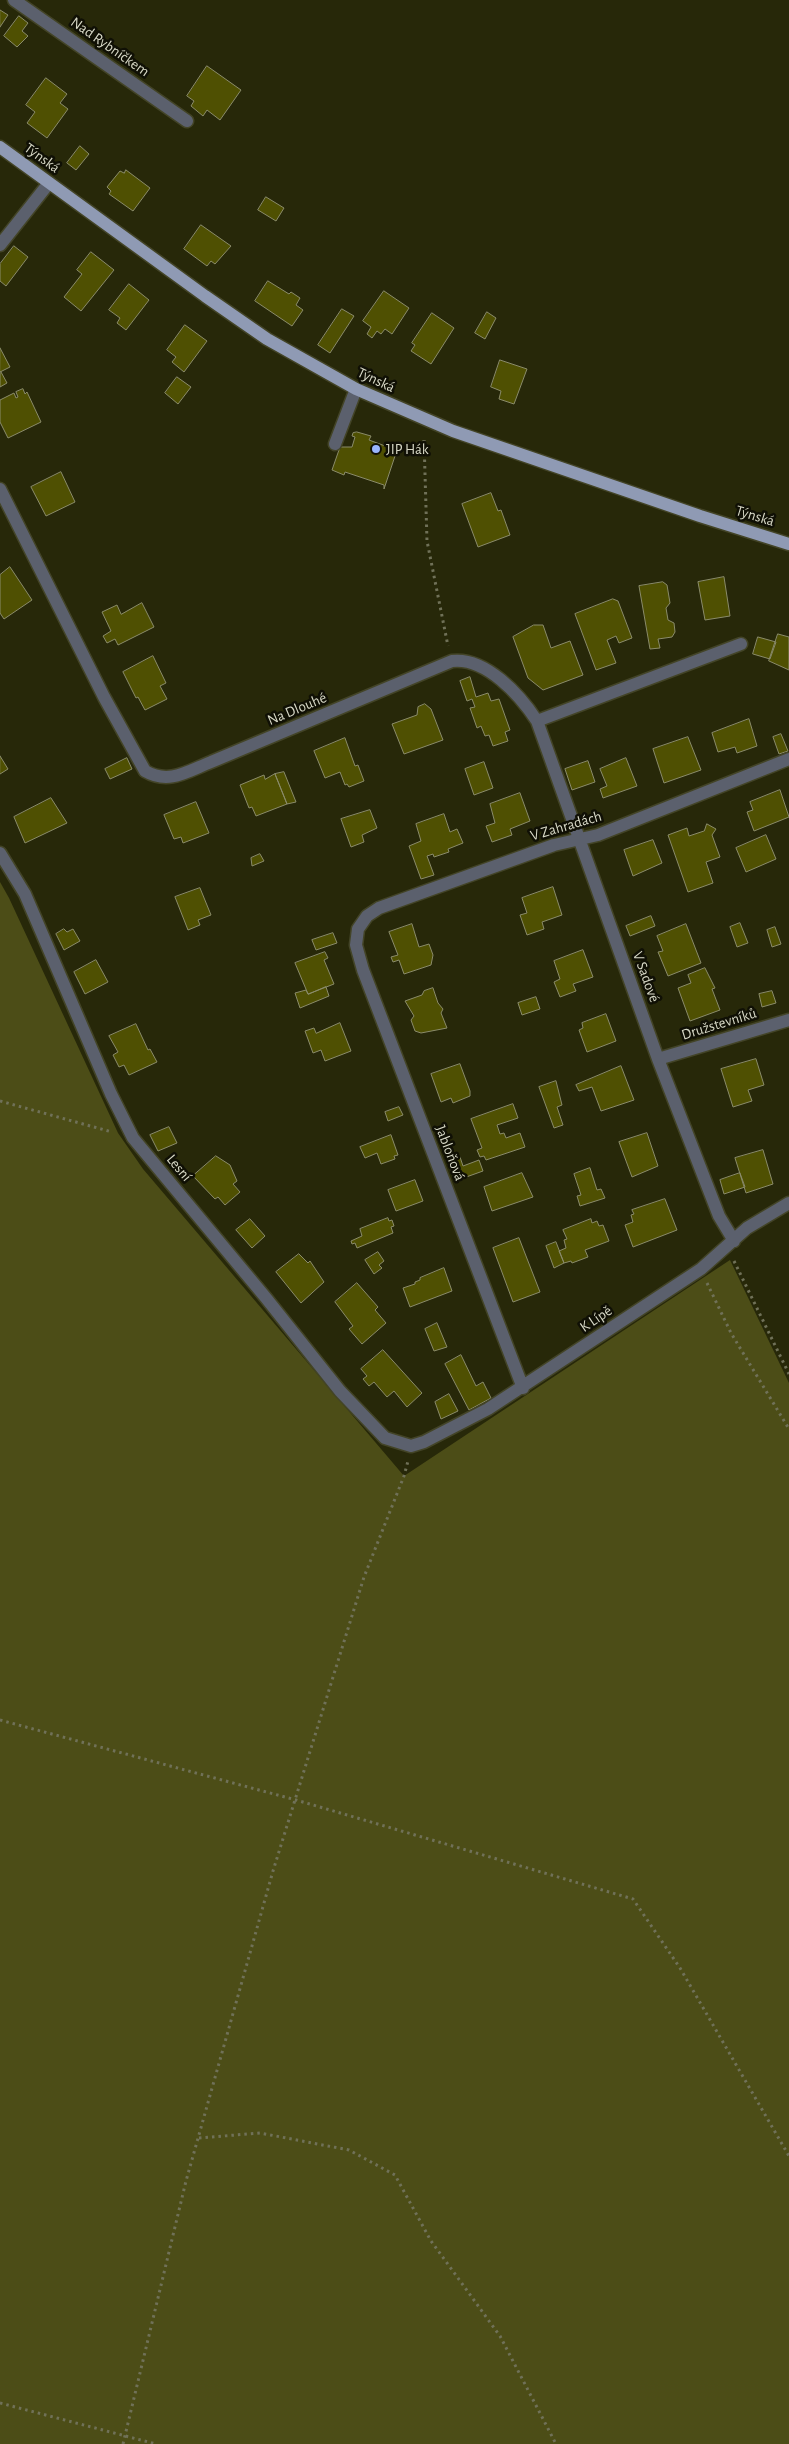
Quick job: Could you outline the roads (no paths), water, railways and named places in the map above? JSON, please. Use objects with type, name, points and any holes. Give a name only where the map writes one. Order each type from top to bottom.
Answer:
[{"type":"main road","name":"Týnská","points":[[0,146],[267,339],[356,389],[454,431],[700,516],[789,544]]},
{"type":"street","name":"Nad Rybníčkem","points":[[14,0],[187,120]]},
{"type":"street","points":[[0,245],[49,183]]},
{"type":"street","points":[[335,444],[356,389]]},
{"type":"street","name":"Na Dlouhé","points":[[0,490],[104,697],[145,771],[157,778],[171,778],[452,661],[474,664],[508,684],[522,699],[537,721]]},
{"type":"street","points":[[537,721],[741,644]]},
{"type":"street","name":"V Sadové","points":[[537,721],[658,1059],[731,1244]]},
{"type":"street","name":"V Zahradách","points":[[358,929],[367,916],[396,901],[554,845],[598,835],[789,759]]},
{"type":"street","name":"Lesní","points":[[0,853],[25,894],[111,1094],[133,1138],[266,1298],[340,1391],[385,1438],[412,1446]]},
{"type":"street","name":"Jabloňová","points":[[358,929],[356,945],[362,970],[523,1388]]},
{"type":"street","name":"Družstevníků","points":[[658,1059],[789,1020]]},
{"type":"street","name":"K Lípě","points":[[412,1446],[463,1424],[523,1388],[700,1269],[761,1218],[789,1203]]},
{"type":"place","name":"JIP Hák","points":[[376,449]]}]
